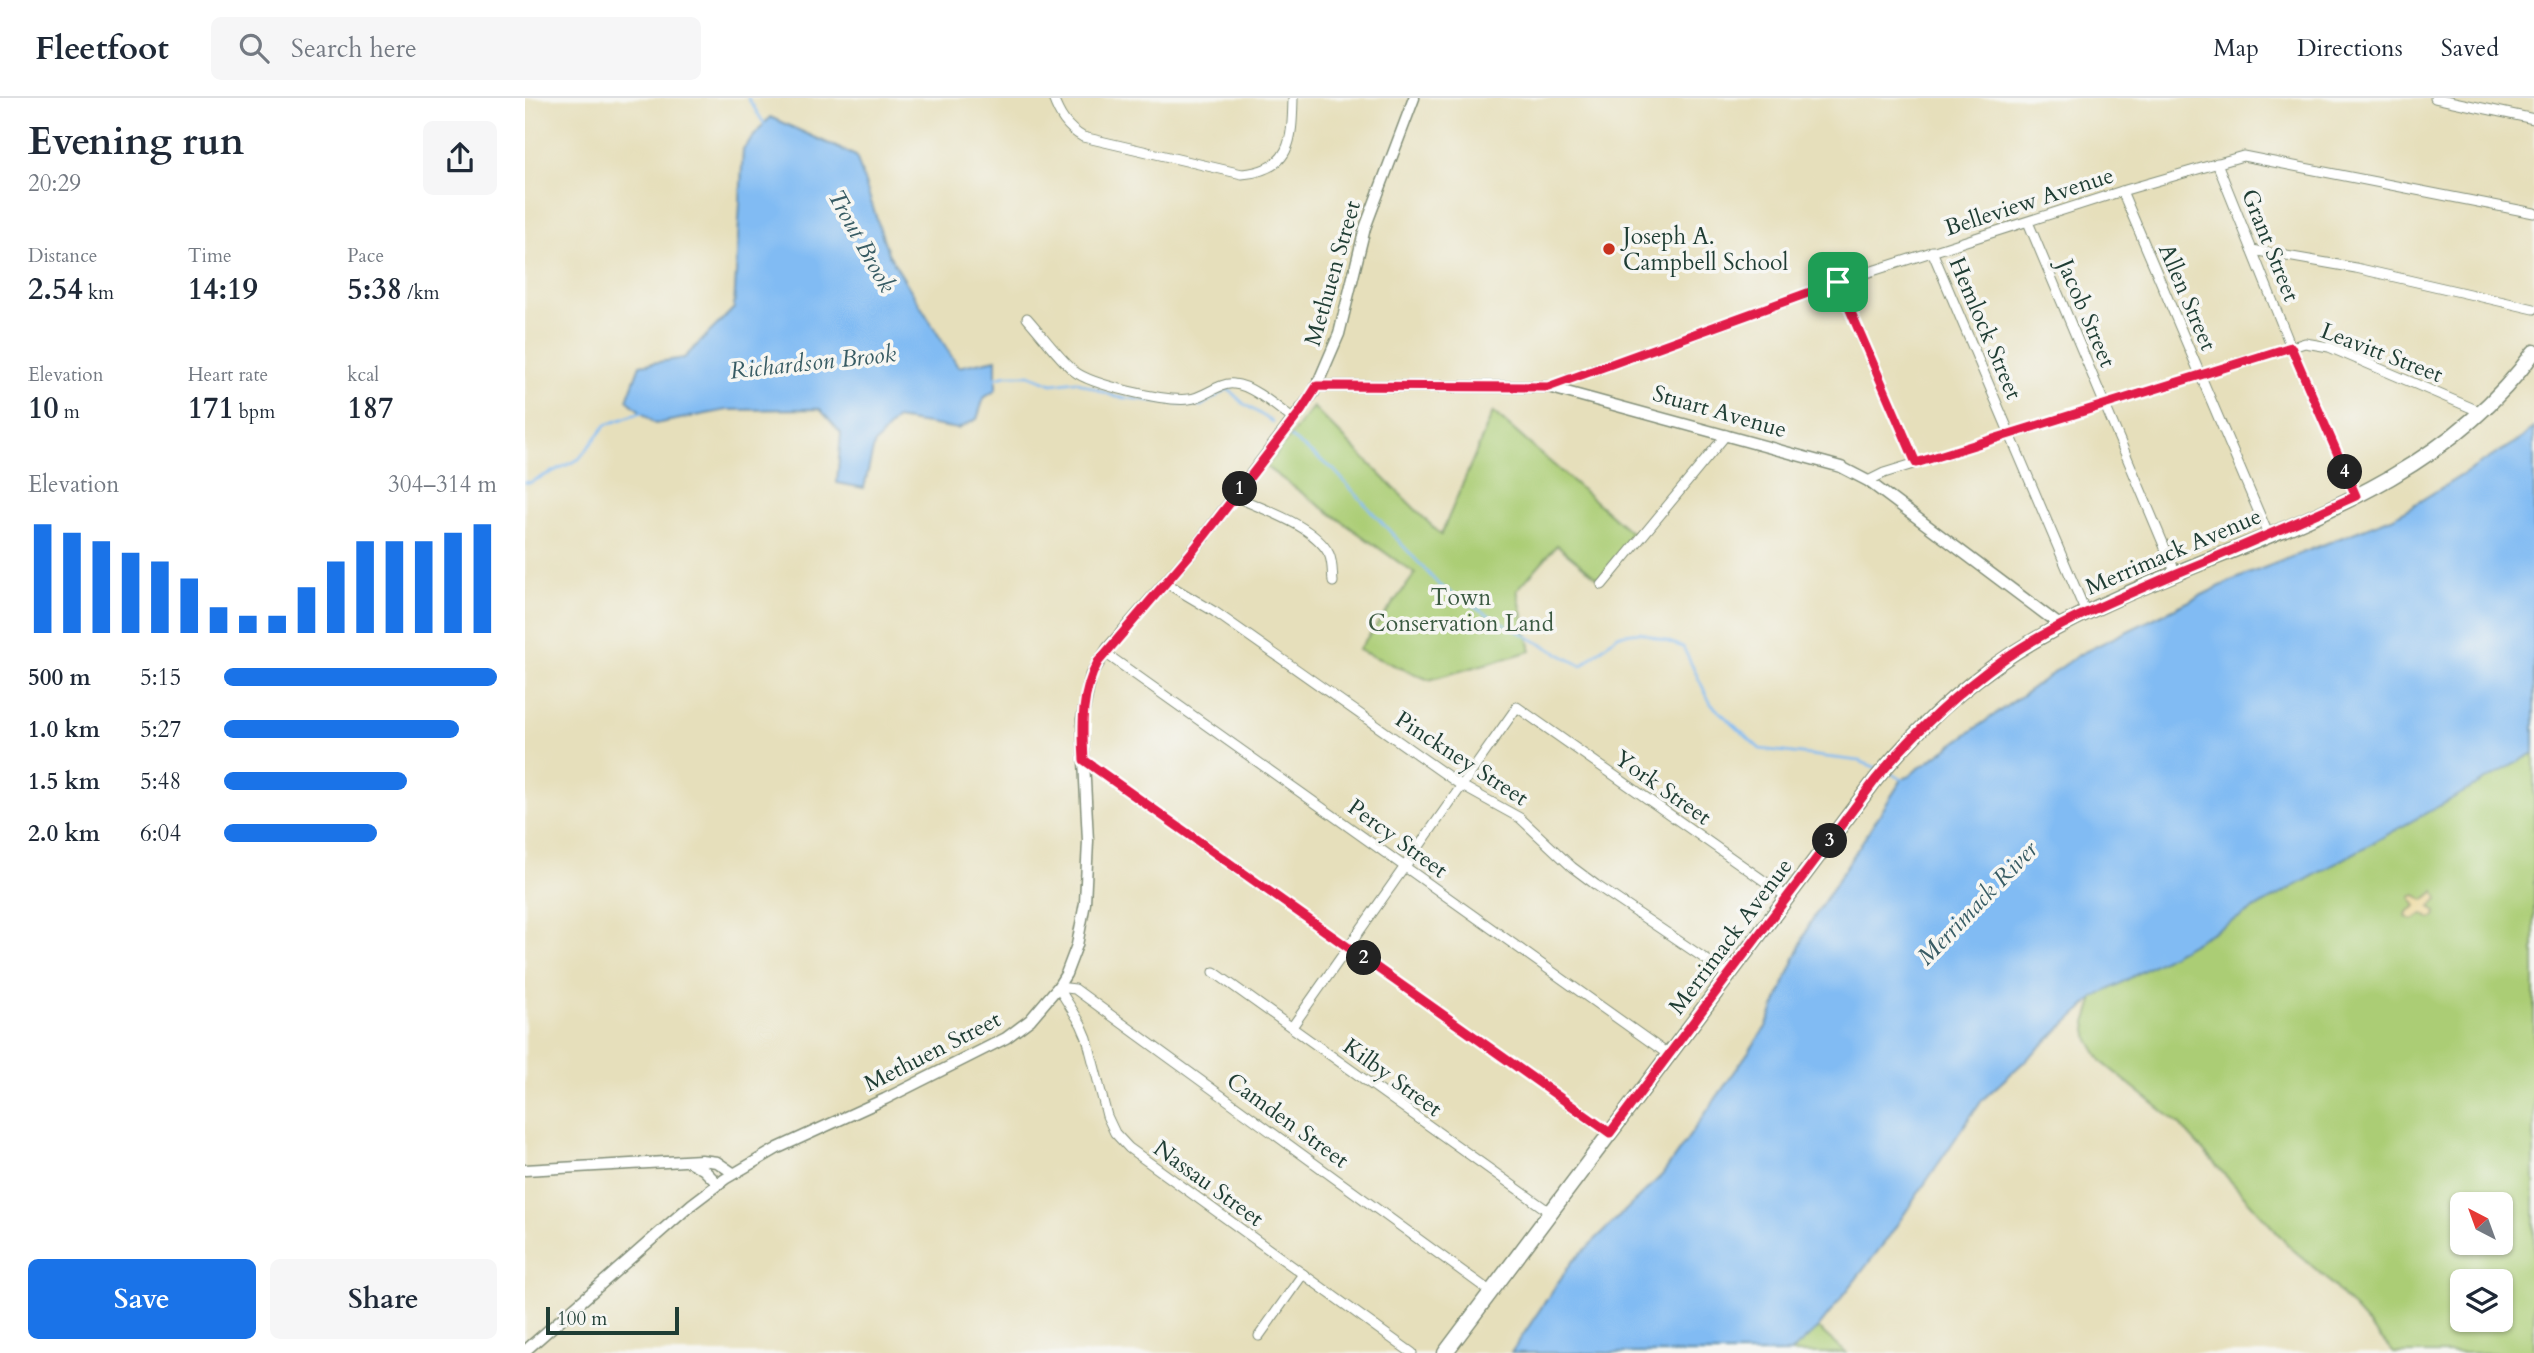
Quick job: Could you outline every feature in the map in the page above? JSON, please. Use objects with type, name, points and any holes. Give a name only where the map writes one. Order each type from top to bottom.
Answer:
[{"type":"main road","name":"Merrimack Avenue","points":[[1445,1353],[1876,779],[1933,718],[2005,658],[2061,626],[2392,478],[2432,453],[2481,412],[2534,352]]},
{"type":"street","points":[[1053,98],[1062,118],[1083,137],[1242,174],[1264,170],[1284,155],[1291,139],[1293,98]]},
{"type":"street","name":"Methuen Street","points":[[525,1351],[692,1204],[733,1173],[1006,1038],[1030,1020],[1058,987],[1077,945],[1085,903],[1089,841],[1082,719],[1091,675],[1105,653],[1166,583],[1294,420],[1317,386],[1333,353],[1342,325],[1369,215],[1414,98]]},
{"type":"street","points":[[2435,98],[2534,119]]},
{"type":"street","name":"Belleview Avenue","points":[[1548,387],[1838,282],[2122,191],[2243,156],[2534,213]]},
{"type":"street","name":"Grant Street","points":[[2217,163],[2291,347],[2356,496]]},
{"type":"street","name":"Allen Street","points":[[2122,191],[2268,534]]},
{"type":"street","name":"Jacob Street","points":[[2028,222],[2176,574]]},
{"type":"street","points":[[2252,250],[2356,268],[2534,309]]},
{"type":"street","name":"Hemlock Street","points":[[1932,251],[2087,613]]},
{"type":"street","points":[[1838,282],[1916,463]]},
{"type":"street","points":[[1027,318],[1076,373],[1091,380],[1143,394],[1187,400],[1204,396],[1233,383],[1247,388],[1294,420]]},
{"type":"street","name":"Leavitt Street","points":[[1868,481],[1884,473],[2305,343],[2329,347],[2481,412]]},
{"type":"street","name":"Stuart Avenue","points":[[1317,386],[1548,387],[1841,467],[1868,481],[2061,626]]},
{"type":"street","points":[[1602,585],[1726,435]]},
{"type":"street","points":[[1234,496],[1285,517],[1307,531],[1328,552],[1333,582]]},
{"type":"street","name":"Pinckney Street","points":[[1166,583],[1224,618],[1462,786],[1520,818],[1572,867],[1728,975]]},
{"type":"street","name":"Percy Street","points":[[1105,653],[1669,1055]]},
{"type":"street","name":"York Street","points":[[1462,786],[1517,708],[1787,897]]},
{"type":"street","points":[[1084,760],[1610,1133]]},
{"type":"street","points":[[1291,1027],[1462,786]]},
{"type":"street","name":"Kilby Street","points":[[1214,972],[1551,1213]]},
{"type":"street","name":"Nassau Street","points":[[1058,987],[1087,1038],[1107,1116],[1122,1141],[1167,1177],[1412,1353]]},
{"type":"street","name":"Camden Street","points":[[1058,987],[1075,989],[1491,1292]]},
{"type":"street","points":[[525,1170],[701,1160],[717,1162],[733,1173]]},
{"type":"street","points":[[690,1162],[703,1169],[718,1184]]},
{"type":"street","points":[[1259,1336],[1303,1274]]},
{"type":"green space","name":"Town Conservation Land","points":[[1313,407],[1441,535],[1493,412],[1634,535],[1599,579],[1557,545],[1517,590],[1531,651],[1429,680],[1358,650],[1415,574],[1266,467]]},
{"type":"green space","points":[[2534,753],[2534,1353],[2394,1353],[2327,1279],[2290,1247],[2180,1125],[2102,1062],[2089,1040],[2086,1023],[2094,998]]},
{"type":"green space","points":[[1818,1328],[1846,1353],[1790,1353]]},
{"type":"sand","points":[[2435,891],[2438,899],[2430,907],[2436,912],[2435,917],[2430,919],[2423,914],[2413,920],[2406,917],[2407,912],[2416,906],[2411,896],[2416,895],[2424,900]]},
{"type":"water","points":[[770,117],[856,156],[888,253],[958,367],[996,359],[996,390],[984,398],[977,419],[958,429],[896,419],[874,445],[864,488],[837,483],[841,433],[820,409],[727,410],[655,424],[627,400],[640,365],[684,358],[734,308],[743,149]]},
{"type":"water","name":"Merrimack River","points":[[2534,427],[2534,753],[2094,998],[1981,1101],[1888,1238],[1818,1328],[1790,1353],[1511,1353],[1571,1263],[1662,1175],[1766,1027],[1809,925],[1901,781],[2080,654],[2233,580],[2394,517],[2522,438]]},
{"type":"waterway","name":"Trout Brook","points":[[748,98],[765,125]]},
{"type":"waterway","name":"Richardson Brook","points":[[995,378],[1029,375],[1052,384],[1076,381],[1116,397],[1201,406],[1228,389],[1244,404],[1273,422]]},
{"type":"waterway","name":"Richardson Brook","points":[[525,482],[529,483],[579,459],[606,425],[644,411]]},
{"type":"waterway","name":"Richardson Brook","points":[[1291,438],[1333,469],[1439,585],[1497,620],[1582,666],[1617,635],[1640,632],[1683,647],[1711,704],[1760,749],[1859,761],[1877,768]]},
{"type":"waterway","name":"Richardson Brook","points":[[1890,773],[1905,781]]},
{"type":"place","name":"Joseph A. Campbell School","points":[[1609,249]]},
{"type":"route","points":[[1838,282],[1916,463],[2291,347],[2356,496],[2125,595],[2065,624],[2005,658],[1963,691],[1890,761],[1610,1133],[1084,760],[1084,703],[1091,675],[1098,662],[1192,552],[1301,411],[1317,386],[1548,387],[1646,349],[1838,282]]}]
